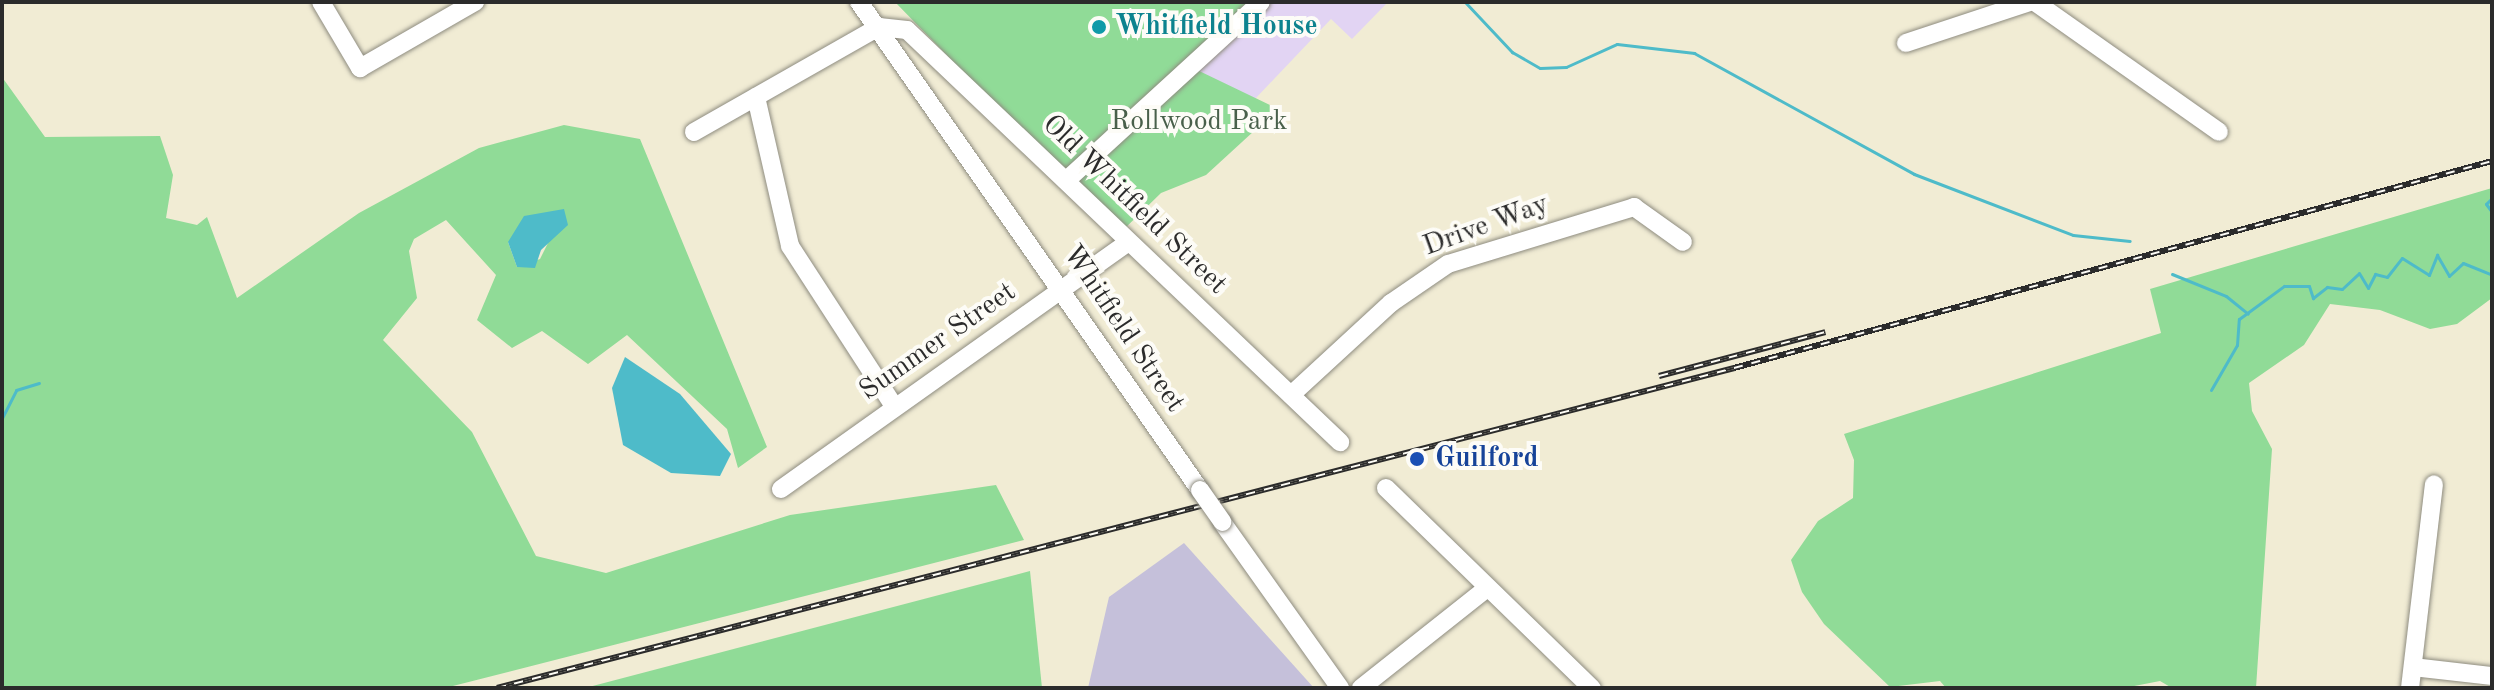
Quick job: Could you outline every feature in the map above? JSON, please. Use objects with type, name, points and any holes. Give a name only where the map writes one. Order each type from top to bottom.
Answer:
[{"type":"street","points":[[321,2],[360,68],[475,2]]},
{"type":"street","name":"Whitfield Street","points":[[859,2],[1340,688]]},
{"type":"street","points":[[1069,178],[1261,2]]},
{"type":"street","points":[[1906,43],[2032,2],[2219,132]]},
{"type":"street","points":[[694,132],[879,27]]},
{"type":"street","name":"Old Whitfield Street","points":[[879,27],[918,38],[1069,178],[1128,242],[1340,442]]},
{"type":"street","points":[[756,97],[790,246],[894,406]]},
{"type":"street","name":"Drive Way","points":[[1291,395],[1391,303],[1448,264],[1634,207],[1683,242]]},
{"type":"street","name":"Summer Street","points":[[781,489],[1128,242]]},
{"type":"street","points":[[2410,688],[2434,484]]},
{"type":"street","points":[[1386,488],[1486,589],[1592,688]]},
{"type":"street","points":[[1361,688],[1486,589]]},
{"type":"street","points":[[2413,667],[2492,676]]},
{"type":"shaded area","points":[[1261,2],[1388,2],[1352,39],[1331,19],[1255,99],[1192,68]]},
{"type":"shaded area","points":[[1184,543],[1314,688],[1088,688],[1109,597]]},
{"type":"green space","name":"Rollwood Park","points":[[895,2],[1261,2],[1193,68],[1278,109],[1206,175],[1161,193],[1120,233]]},
{"type":"green space","points":[[2,77],[45,137],[160,136],[173,175],[166,218],[197,225],[207,217],[237,298],[359,213],[479,148],[564,125],[640,139],[767,447],[738,468],[727,429],[627,335],[588,364],[542,331],[512,348],[477,320],[496,275],[446,220],[414,239],[409,251],[417,298],[383,340],[472,432],[536,556],[606,573],[790,515],[996,485],[1024,540],[445,688],[2,688]],"holes":[[[549,241],[540,259],[517,267],[508,242]]]},
{"type":"green space","points":[[2492,188],[2492,298],[2457,324],[2430,329],[2380,310],[2330,304],[2304,345],[2249,383],[2252,411],[2272,449],[2256,688],[2172,688],[2160,681],[2124,688],[1946,688],[1940,681],[1890,687],[1824,624],[1802,592],[1791,560],[1818,521],[1853,498],[1854,460],[1844,434],[2161,333],[2150,289]]},
{"type":"green space","points":[[1030,571],[1042,688],[585,688]]},
{"type":"water","points":[[564,209],[568,225],[541,250],[535,268],[517,267],[508,242],[524,216]]},
{"type":"water","points":[[625,357],[680,394],[731,454],[720,476],[671,473],[623,445],[612,388]]},
{"type":"waterway","points":[[1465,2],[1512,52],[1540,68],[1566,67],[1617,44],[1694,53],[1914,174],[2073,235],[2130,241]]},
{"type":"waterway","points":[[2492,198],[2486,204],[2492,212]]},
{"type":"waterway","points":[[2211,390],[2237,345],[2239,319],[2284,286],[2309,286],[2313,298],[2327,287],[2342,289],[2359,273],[2368,288],[2375,274],[2387,277],[2402,258],[2429,275],[2437,255],[2449,276],[2463,263],[2492,275]]},
{"type":"waterway","points":[[2172,274],[2226,296],[2248,314]]},
{"type":"waterway","points":[[2,418],[16,390],[39,383]]},
{"type":"railway","points":[[497,688],[1734,368],[2492,161]]},
{"type":"railway","points":[[1659,376],[1825,332]]},
{"type":"place","name":"Whitfield House","points":[[1099,27]]},
{"type":"place","name":"Guilford","points":[[1417,459]]}]
